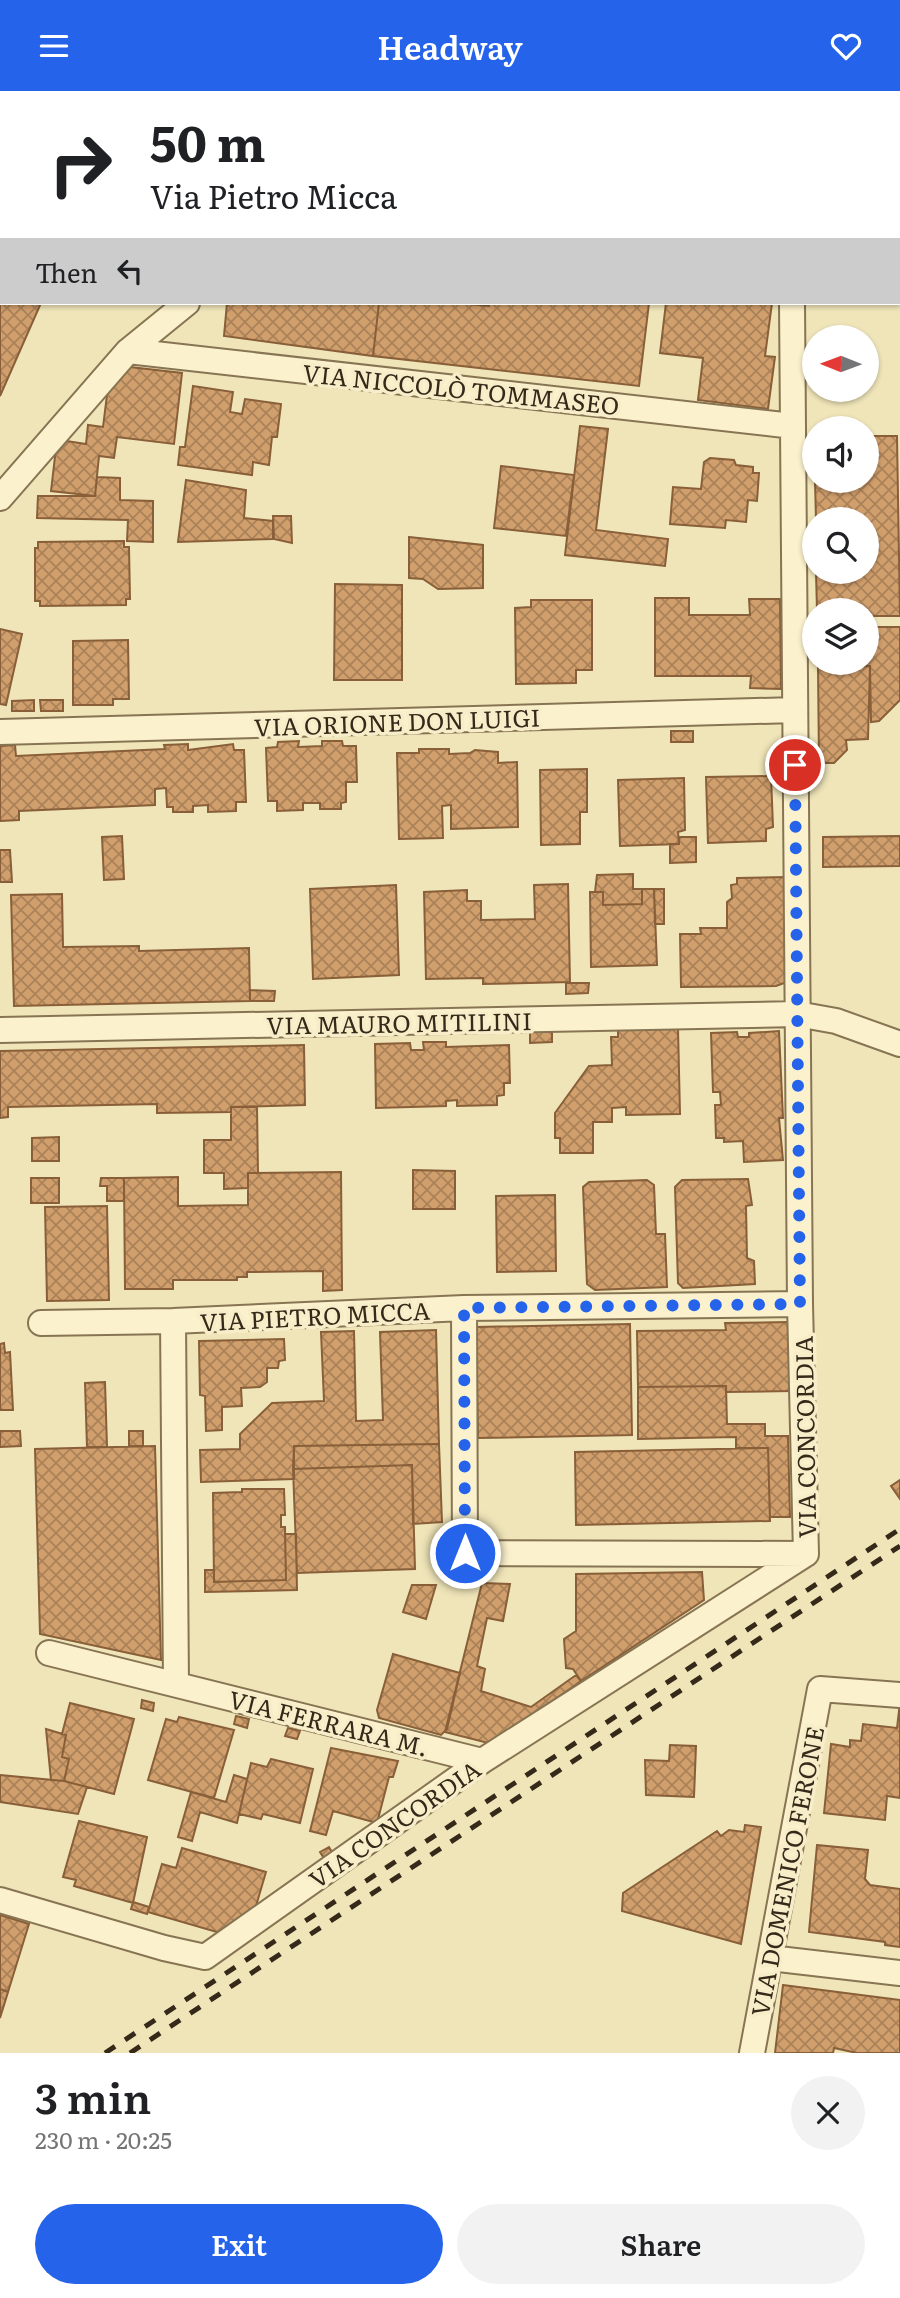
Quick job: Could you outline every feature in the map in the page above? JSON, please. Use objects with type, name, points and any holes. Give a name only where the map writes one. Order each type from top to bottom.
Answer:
[{"type":"street","points":[[0,498],[128,351],[185,305]]},
{"type":"street","name":"VIA CONCORDIA","points":[[0,1900],[164,1948],[205,1957],[482,1761],[806,1554],[800,1304],[792,305]]},
{"type":"street","name":"VIA NICCOLÒ TOMMASEO","points":[[128,351],[793,426]]},
{"type":"street","name":"VIA ORIONE DON LUIGI","points":[[0,732],[795,710]]},
{"type":"street","name":"VIA MAURO MITILINI","points":[[0,1030],[797,1014],[836,1021],[900,1044]]},
{"type":"street","name":"VIA PIETRO MICCA","points":[[41,1323],[173,1321],[464,1308],[800,1304]]},
{"type":"street","points":[[464,1308],[465,1553],[806,1554]]},
{"type":"street","points":[[173,1321],[176,1683]]},
{"type":"street","name":"VIA FERRARA M.","points":[[49,1653],[482,1761]]},
{"type":"street","name":"VIA DOMENICO FERONE","points":[[752,2053],[820,1689],[900,1695]]},
{"type":"street","points":[[770,1958],[900,1973]]},
{"type":"building","points":[[0,305],[40,305],[0,396]]},
{"type":"building","points":[[227,305],[379,305],[373,356],[224,336]]},
{"type":"building","points":[[379,305],[649,305],[639,386],[373,356]]},
{"type":"building","points":[[666,305],[772,305],[765,356],[775,357],[768,409],[698,400],[703,358],[660,353]]},
{"type":"building","points":[[130,367],[182,373],[174,444],[117,437],[114,458],[99,456],[95,496],[51,491],[56,448],[67,441],[86,444],[88,425],[103,427],[108,387]]},
{"type":"building","points":[[193,386],[233,392],[230,412],[242,414],[245,399],[281,404],[277,437],[272,437],[269,465],[253,462],[252,475],[178,465],[180,447],[185,447]]},
{"type":"building","points":[[580,426],[608,429],[596,530],[668,539],[665,566],[565,555]]},
{"type":"building","points":[[879,436],[897,436],[900,616],[879,616],[879,598],[817,598],[816,584],[879,584],[879,507],[816,507],[815,493],[879,493]]},
{"type":"building","points":[[710,458],[734,460],[736,465],[753,467],[753,473],[759,473],[757,501],[748,500],[746,522],[726,520],[725,528],[670,524],[673,487],[701,489],[704,462]]},
{"type":"building","points":[[501,466],[574,475],[566,536],[494,528]]},
{"type":"building","points":[[97,477],[120,478],[120,500],[153,501],[153,542],[127,541],[128,520],[37,518],[38,496],[95,496]]},
{"type":"building","points":[[186,480],[246,490],[244,518],[273,521],[273,539],[178,542]]},
{"type":"building","points":[[273,516],[291,516],[292,543],[274,539]]},
{"type":"building","points":[[409,537],[483,545],[483,588],[438,589],[423,579],[409,578]]},
{"type":"building","points":[[124,541],[124,547],[129,547],[130,599],[126,599],[126,605],[40,606],[40,601],[35,601],[35,548],[38,548],[38,542]]},
{"type":"building","points":[[335,584],[402,585],[402,680],[334,680]]},
{"type":"building","points":[[655,598],[689,598],[689,615],[750,615],[749,599],[780,599],[781,689],[750,688],[751,676],[655,676]]},
{"type":"building","points":[[531,600],[592,600],[592,670],[576,670],[576,683],[516,684],[515,608],[531,607]]},
{"type":"building","points":[[879,627],[900,627],[900,700],[879,721],[871,722],[870,675],[879,675]]},
{"type":"building","points":[[0,629],[22,634],[6,705],[0,704]]},
{"type":"building","points":[[128,640],[129,699],[113,699],[113,705],[73,705],[73,641]]},
{"type":"building","points":[[818,675],[870,675],[868,739],[846,740],[847,750],[834,763],[819,763]]},
{"type":"building","points":[[34,700],[34,711],[12,711],[12,701]]},
{"type":"building","points":[[40,700],[63,700],[63,711],[41,711]]},
{"type":"building","points":[[671,731],[693,731],[693,742],[671,742]]},
{"type":"building","points":[[299,741],[298,747],[322,746],[322,741],[342,741],[343,746],[356,746],[357,782],[346,782],[346,802],[341,803],[341,809],[320,809],[320,803],[303,803],[303,810],[277,811],[277,801],[268,801],[266,748],[277,747],[278,742]]},
{"type":"building","points":[[188,744],[188,750],[233,744],[234,750],[244,750],[246,802],[236,802],[236,811],[208,812],[208,805],[193,806],[193,812],[173,812],[173,807],[167,807],[166,788],[155,789],[155,805],[19,811],[19,820],[0,821],[0,746],[15,745],[16,756],[165,749],[164,745]]},
{"type":"building","points":[[419,749],[449,749],[449,754],[470,753],[475,750],[498,752],[498,763],[517,762],[518,827],[451,829],[451,805],[442,806],[443,838],[399,839],[397,753],[419,753]]},
{"type":"building","points":[[587,769],[587,812],[580,812],[580,844],[541,845],[540,770]]},
{"type":"building","points":[[771,776],[773,827],[766,829],[766,841],[708,843],[706,777]]},
{"type":"building","points":[[684,778],[685,830],[678,832],[679,844],[620,846],[618,780]]},
{"type":"building","points":[[122,836],[124,879],[104,880],[102,837]]},
{"type":"building","points":[[900,836],[900,866],[823,867],[823,837]]},
{"type":"building","points":[[679,837],[696,837],[696,862],[670,863],[670,844],[679,844]]},
{"type":"building","points":[[0,850],[10,850],[12,882],[0,882]]},
{"type":"building","points":[[633,874],[633,889],[642,889],[642,904],[603,905],[603,892],[595,892],[597,875]]},
{"type":"building","points":[[787,877],[787,982],[776,986],[681,987],[680,934],[701,934],[700,928],[727,928],[727,902],[732,898],[731,885],[737,884],[737,878]]},
{"type":"building","points":[[568,884],[570,982],[483,984],[483,978],[426,979],[424,892],[467,890],[467,901],[481,901],[481,920],[535,919],[534,885]]},
{"type":"building","points":[[396,885],[399,975],[313,979],[310,889]]},
{"type":"building","points":[[642,889],[654,889],[657,965],[591,967],[590,892],[603,892],[603,905],[642,904]]},
{"type":"building","points":[[654,889],[664,889],[664,924],[655,924]]},
{"type":"building","points":[[62,894],[63,947],[139,946],[139,951],[249,948],[250,1001],[14,1006],[11,895]]},
{"type":"building","points":[[566,983],[589,983],[588,993],[566,994]]},
{"type":"building","points":[[250,990],[275,991],[274,1001],[250,1001]]},
{"type":"building","points":[[678,1028],[680,1114],[626,1115],[626,1107],[612,1108],[612,1122],[593,1122],[593,1153],[560,1153],[560,1138],[555,1138],[555,1113],[589,1066],[612,1065],[611,1037],[618,1037],[618,1030]]},
{"type":"building","points":[[779,1031],[783,1118],[779,1118],[783,1160],[744,1162],[743,1141],[724,1142],[724,1138],[716,1138],[715,1105],[721,1105],[720,1092],[713,1092],[711,1033],[737,1032],[738,1037],[749,1037],[749,1033]]},
{"type":"building","points":[[530,1032],[552,1032],[552,1042],[530,1043]]},
{"type":"building","points":[[423,1042],[446,1042],[446,1047],[509,1045],[510,1083],[504,1083],[504,1095],[497,1096],[497,1105],[457,1106],[457,1100],[446,1101],[446,1106],[376,1108],[375,1044],[410,1043],[411,1050],[424,1050]]},
{"type":"building","points":[[304,1045],[305,1105],[231,1107],[231,1112],[157,1113],[157,1104],[8,1107],[8,1117],[0,1118],[0,1051]]},
{"type":"building","points":[[231,1107],[257,1107],[258,1173],[248,1173],[248,1188],[224,1189],[224,1173],[204,1173],[204,1140],[231,1140]]},
{"type":"building","points":[[59,1137],[59,1161],[32,1161],[32,1138]]},
{"type":"building","points":[[413,1170],[455,1171],[455,1209],[413,1209]]},
{"type":"building","points":[[341,1172],[342,1290],[323,1291],[323,1271],[247,1272],[247,1277],[237,1277],[237,1280],[173,1280],[173,1289],[125,1289],[124,1178],[178,1177],[178,1206],[248,1205],[248,1173]]},
{"type":"building","points":[[31,1178],[59,1178],[59,1203],[31,1203]]},
{"type":"building","points":[[101,1178],[124,1178],[124,1201],[107,1201],[107,1186],[100,1186]]},
{"type":"building","points":[[748,1179],[752,1205],[746,1206],[747,1258],[754,1261],[755,1284],[683,1288],[678,1283],[675,1187],[682,1180]]},
{"type":"building","points":[[647,1180],[654,1185],[656,1234],[665,1234],[667,1287],[595,1290],[587,1284],[583,1187],[589,1182]]},
{"type":"building","points":[[555,1195],[556,1271],[497,1272],[496,1196]]},
{"type":"building","points":[[107,1206],[109,1300],[47,1301],[45,1207]]},
{"type":"building","points":[[790,1322],[791,1391],[726,1392],[726,1386],[638,1387],[637,1331],[726,1330],[725,1323]]},
{"type":"building","points":[[630,1324],[632,1435],[478,1438],[476,1327]]},
{"type":"building","points":[[436,1330],[439,1444],[294,1446],[294,1479],[201,1482],[200,1450],[240,1449],[240,1434],[272,1403],[324,1401],[321,1332],[354,1331],[356,1421],[383,1420],[380,1332]]},
{"type":"building","points":[[284,1339],[285,1360],[279,1361],[278,1368],[267,1368],[267,1382],[260,1387],[241,1388],[242,1406],[222,1407],[222,1430],[206,1431],[205,1396],[200,1395],[199,1341]]},
{"type":"building","points":[[4,1343],[5,1353],[10,1352],[13,1410],[0,1410],[0,1344]]},
{"type":"building","points":[[105,1382],[107,1447],[87,1447],[85,1383]]},
{"type":"building","points":[[726,1386],[727,1424],[765,1424],[765,1436],[788,1436],[790,1517],[770,1517],[768,1448],[736,1448],[736,1437],[638,1439],[638,1387]]},
{"type":"building","points":[[0,1431],[20,1431],[21,1446],[0,1447]]},
{"type":"building","points":[[129,1431],[143,1431],[143,1446],[129,1446]]},
{"type":"building","points":[[439,1444],[442,1522],[413,1524],[412,1465],[293,1469],[294,1446]]},
{"type":"building","points":[[155,1446],[161,1660],[40,1634],[35,1449]]},
{"type":"building","points":[[768,1448],[770,1521],[576,1525],[575,1452]]},
{"type":"building","points":[[412,1465],[415,1569],[297,1573],[293,1469]]},
{"type":"building","points":[[900,1480],[900,1499],[891,1486]]},
{"type":"building","points":[[242,1489],[284,1489],[285,1515],[281,1515],[281,1527],[285,1527],[286,1580],[214,1582],[213,1493],[242,1492]]},
{"type":"building","points":[[285,1534],[296,1534],[297,1590],[205,1592],[205,1570],[214,1570],[214,1582],[286,1580]]},
{"type":"building","points":[[702,1572],[704,1600],[581,1681],[573,1669],[566,1668],[564,1639],[576,1631],[576,1574]]},
{"type":"building","points":[[482,1583],[510,1584],[503,1621],[487,1618],[477,1666],[485,1669],[481,1691],[531,1707],[576,1675],[581,1681],[492,1744],[445,1732]]},
{"type":"building","points":[[412,1585],[436,1585],[426,1619],[403,1612]]},
{"type":"building","points":[[393,1654],[460,1673],[447,1729],[441,1735],[379,1718],[377,1710]]},
{"type":"building","points":[[142,1700],[154,1703],[153,1711],[141,1708]]},
{"type":"building","points":[[900,1702],[900,1798],[887,1796],[885,1820],[824,1813],[831,1744],[850,1747],[850,1740],[861,1741],[863,1724],[897,1728]]},
{"type":"building","points":[[70,1703],[134,1719],[114,1794],[64,1781],[69,1759],[62,1757],[66,1735],[62,1734]]},
{"type":"building","points":[[236,1716],[249,1719],[247,1728],[234,1724]]},
{"type":"building","points":[[179,1717],[234,1730],[214,1798],[148,1780],[166,1719],[177,1722]]},
{"type":"building","points":[[288,1728],[300,1731],[297,1739],[285,1736]]},
{"type":"building","points":[[46,1729],[66,1735],[62,1757],[69,1759],[64,1781],[51,1780]]},
{"type":"building","points":[[670,1745],[696,1746],[694,1797],[646,1795],[645,1760],[669,1761]]},
{"type":"building","points":[[331,1748],[398,1761],[393,1777],[389,1777],[377,1823],[333,1811],[326,1835],[310,1831]]},
{"type":"building","points":[[271,1759],[313,1769],[300,1823],[263,1814],[261,1819],[239,1814],[251,1763],[267,1767]]},
{"type":"building","points":[[0,1775],[64,1781],[87,1787],[78,1814],[0,1802]]},
{"type":"building","points":[[234,1775],[247,1779],[237,1823],[200,1812],[192,1841],[178,1837],[191,1792],[226,1802]]},
{"type":"building","points":[[79,1821],[147,1837],[133,1903],[74,1886],[76,1880],[63,1877]]},
{"type":"building","points":[[745,1825],[761,1827],[741,1944],[622,1911],[623,1893],[717,1831],[721,1836],[729,1830],[744,1832]]},
{"type":"building","points":[[817,1845],[868,1850],[865,1879],[870,1885],[900,1889],[900,1947],[885,1945],[885,1942],[809,1932]]},
{"type":"building","points":[[329,1847],[333,1854],[325,1860],[320,1852]]},
{"type":"building","points":[[182,1848],[266,1872],[256,1906],[220,1933],[148,1912],[162,1864],[176,1868]]},
{"type":"building","points":[[133,1902],[149,1907],[147,1914],[131,1909]]},
{"type":"building","points":[[0,1915],[29,1924],[8,1992],[0,1989]]},
{"type":"building","points":[[783,1985],[900,2000],[900,2053],[857,2053],[834,2048],[833,2053],[775,2053]]},
{"type":"building","points":[[0,1989],[8,1992],[0,2018]]},
{"type":"railway","points":[[105,2053],[900,1529]]},
{"type":"railway","points":[[130,2053],[900,1546]]},
{"type":"route","points":[[465,1553],[464,1308],[800,1304],[795,765]]}]
